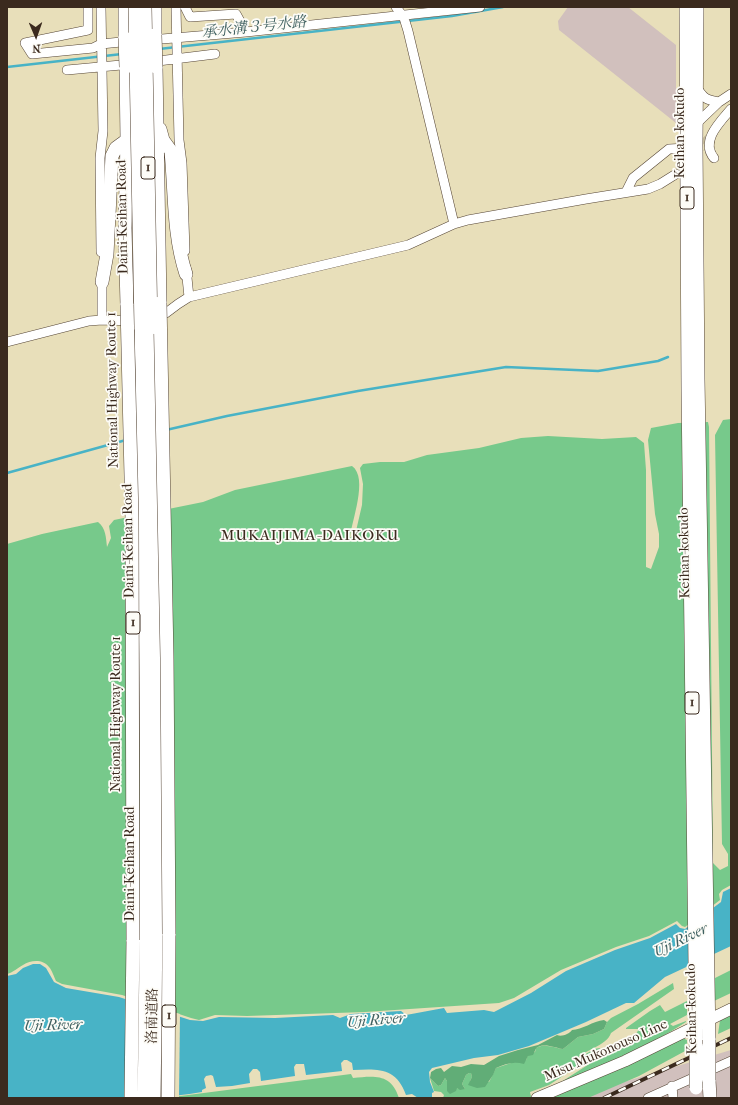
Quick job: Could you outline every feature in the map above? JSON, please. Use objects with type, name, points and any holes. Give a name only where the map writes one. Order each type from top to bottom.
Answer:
[{"type":"highway","name":"National Highway Route 1","points":[[124,7],[127,140],[125,228],[132,519],[134,778],[133,940]]},
{"type":"highway","name":"Daini-Keihan Road","points":[[134,7],[147,340],[156,693],[157,938],[154,1098]]},
{"type":"highway","name":"Daini-Keihan Road","points":[[144,1098],[147,938],[145,526],[147,340],[145,7]]},
{"type":"highway","name":"1","points":[[155,7],[156,122]]},
{"type":"highway","name":"Keihan-kokudo","points":[[686,7],[687,148],[710,1098]]},
{"type":"highway","name":"Keihan-kokudo","points":[[696,1093],[693,388],[697,7]]},
{"type":"highway","points":[[156,122],[160,128],[163,140],[171,151],[177,237],[180,255],[186,274]]},
{"type":"highway","name":"洛南道路","points":[[156,122],[159,200],[170,934],[168,1098]]},
{"type":"highway","points":[[102,282],[107,254],[112,156],[116,148],[127,140]]},
{"type":"highway","name":"洛南道路","points":[[131,1098],[133,940]]},
{"type":"main road","name":"Misu Mukonouso Line","points":[[536,1098],[625,1061],[708,1016],[731,1010]]},
{"type":"street","points":[[88,7],[88,30],[25,43],[32,54],[403,17],[480,7]]},
{"type":"street","points":[[100,7],[103,130],[100,158],[102,320]]},
{"type":"street","points":[[176,7],[179,140],[182,163],[186,274],[189,297]]},
{"type":"street","points":[[185,7],[190,17],[236,14],[246,32]]},
{"type":"street","points":[[396,7],[403,17],[408,31],[454,224]]},
{"type":"street","points":[[68,70],[215,54]]},
{"type":"street","points":[[697,88],[703,97],[710,101],[719,102]]},
{"type":"street","points":[[696,124],[719,102],[731,94]]},
{"type":"street","points":[[714,158],[710,154],[709,138],[731,109]]},
{"type":"street","points":[[626,192],[633,178],[669,149],[687,148]]},
{"type":"street","points":[[7,342],[89,321],[137,321],[166,314],[189,297],[408,244],[454,224],[512,212],[648,189],[660,184],[676,174]]},
{"type":"street","points":[[648,1098],[731,1061]]},
{"type":"street","points":[[672,1086],[673,1098]]},
{"type":"shaded area","points":[[568,7],[628,7],[676,45],[676,123],[559,30],[558,21]]},
{"type":"shaded area","points":[[731,1050],[731,1098],[570,1098]]},
{"type":"green space","points":[[731,419],[731,885],[722,890],[719,894],[720,900],[685,927],[677,921],[649,936],[616,947],[561,970],[514,998],[499,1003],[365,1012],[247,1016],[215,1015],[199,1020],[122,995],[62,984],[56,981],[46,964],[37,961],[26,963],[7,974],[7,544],[42,534],[98,522],[104,530],[107,547],[111,538],[109,526],[114,520],[203,502],[235,490],[352,466],[357,472],[359,490],[350,538],[356,531],[362,505],[363,484],[360,468],[363,464],[404,462],[427,455],[479,448],[521,438],[548,436],[602,439],[636,437],[644,443],[646,470],[646,567],[651,569],[659,547],[659,534],[655,514],[648,440],[651,428],[678,423],[708,422],[713,863],[720,870],[728,866],[728,854],[722,844],[715,435],[723,420]]},
{"type":"green space","points":[[731,970],[731,993],[714,1001],[713,979]]},
{"type":"green space","points":[[673,983],[674,989],[611,1033],[609,1037],[600,1045],[578,1057],[574,1061],[594,1049],[600,1048],[598,1053],[549,1085],[530,1092],[531,1097],[443,1098],[444,1095],[441,1092],[434,1091],[430,1078],[438,1086],[441,1085],[445,1078],[447,1081],[447,1091],[456,1088],[465,1089],[462,1084],[466,1075],[469,1073],[471,1073],[472,1077],[470,1081],[489,1082],[496,1068],[526,1060],[528,1055],[535,1052],[536,1048],[546,1046],[563,1049],[578,1037],[593,1034],[604,1029],[607,1022],[611,1018]]},
{"type":"green space","points":[[687,1001],[687,1015],[670,1024],[673,1026],[686,1022],[640,1048],[558,1084],[636,1034],[639,1029],[626,1028],[650,1011],[660,1005],[665,1012]]},
{"type":"green space","points":[[731,1014],[731,1028],[718,1034],[720,1020]]},
{"type":"green space","points":[[604,1020],[607,1022],[604,1029],[593,1034],[578,1037],[563,1049],[541,1046],[536,1048],[533,1055],[528,1056],[524,1064],[510,1063],[496,1068],[485,1087],[477,1088],[468,1085],[472,1077],[471,1073],[469,1073],[466,1075],[462,1084],[465,1089],[460,1090],[457,1088],[456,1091],[450,1094],[447,1091],[447,1081],[445,1078],[441,1085],[438,1086],[430,1078],[431,1072],[436,1069],[441,1068],[444,1072],[452,1066],[461,1067],[471,1064],[484,1065],[499,1056],[538,1045],[557,1035],[565,1035],[572,1030],[580,1029]]},
{"type":"green space","points":[[680,1037],[687,1040],[687,1050],[639,1076],[588,1098],[543,1098]]},
{"type":"green space","points":[[351,1074],[353,1078],[375,1077],[386,1080],[396,1090],[399,1098],[165,1098]]},
{"type":"water","name":"Uji River","points":[[731,888],[731,946],[665,977],[634,1003],[626,1003],[529,1046],[498,1055],[474,1058],[432,1068],[429,1072],[430,1082],[434,1092],[432,1093],[432,1098],[418,1098],[412,1094],[406,1095],[397,1079],[391,1075],[378,1070],[353,1070],[352,1063],[344,1060],[341,1063],[342,1071],[306,1075],[304,1064],[296,1064],[294,1067],[295,1076],[261,1081],[260,1072],[257,1069],[253,1069],[249,1074],[250,1083],[232,1086],[216,1087],[213,1076],[206,1076],[204,1079],[206,1088],[202,1090],[202,1092],[154,1098],[7,1098],[7,976],[16,974],[23,968],[33,964],[40,964],[46,968],[54,982],[66,988],[119,997],[190,1020],[203,1021],[219,1017],[275,1018],[333,1015],[340,1018],[351,1014],[401,1011],[406,1015],[444,1008],[447,1013],[484,1010],[494,1012],[531,993],[566,971],[615,950],[650,938],[676,924],[680,928],[685,929],[721,902],[723,892]]},
{"type":"pier","points":[[163,1009],[180,1014],[179,1097],[168,1098]]},
{"type":"waterway","name":"承水溝３号水路","points":[[159,49],[452,16],[503,7]]},
{"type":"waterway","name":"承水溝３号水路","points":[[7,67],[122,54]]},
{"type":"waterway","points":[[166,430],[227,416],[358,391],[506,367],[598,371],[658,361],[668,357]]},
{"type":"waterway","points":[[7,473],[126,440]]},
{"type":"tunnel","points":[[676,174],[709,138]]},
{"type":"railway","points":[[604,1098],[731,1038]]},
{"type":"district","name":"MUKAIJIMA-DAIKOKU","points":[[310,536]]}]
